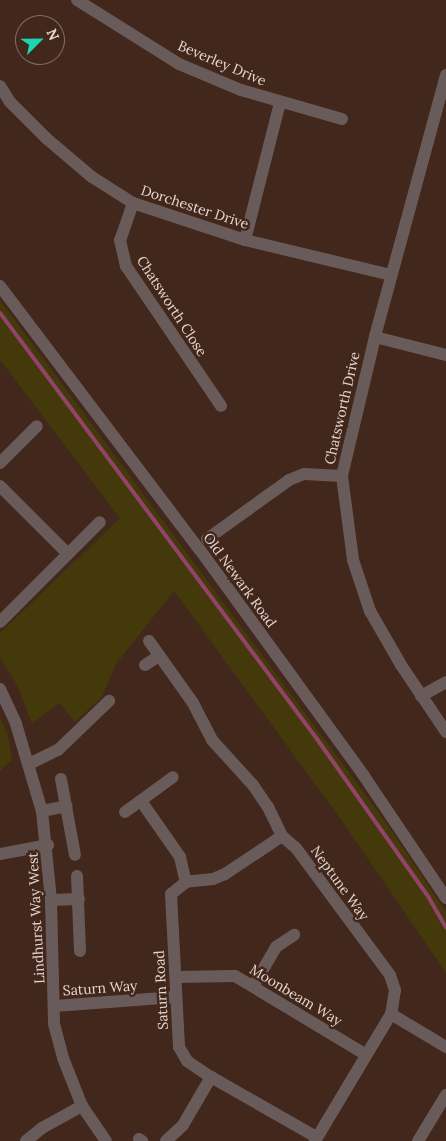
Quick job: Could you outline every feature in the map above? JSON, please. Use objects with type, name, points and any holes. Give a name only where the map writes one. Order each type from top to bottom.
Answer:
[{"type":"street","name":"Beverley Drive","points":[[78,0],[180,64],[280,103],[342,119]]},
{"type":"street","name":"Chatsworth Drive","points":[[446,75],[391,275],[342,476],[353,560],[370,611],[421,696],[446,732]]},
{"type":"street","name":"Dorchester Drive","points":[[0,86],[10,102],[46,138],[92,177],[133,203],[245,240],[391,275]]},
{"type":"street","points":[[245,240],[280,103]]},
{"type":"street","name":"Chatsworth Close","points":[[133,203],[120,240],[122,257],[159,318],[221,406]]},
{"type":"street","name":"Old Newark Road","points":[[0,286],[200,550],[364,776],[446,898]]},
{"type":"street","points":[[375,337],[446,355]]},
{"type":"street","points":[[212,393],[223,385]]},
{"type":"street","points":[[0,463],[36,426]]},
{"type":"street","points":[[207,538],[289,480],[304,474],[342,476]]},
{"type":"street","points":[[0,486],[68,554]]},
{"type":"street","points":[[0,622],[100,522]]},
{"type":"street","name":"Neptune Way","points":[[149,641],[193,703],[223,755],[268,807],[282,836],[296,848],[390,975],[395,990],[391,1014],[365,1054],[316,1139]]},
{"type":"street","points":[[145,665],[159,656]]},
{"type":"street","points":[[421,696],[446,682]]},
{"type":"street","name":"Lindhurst Way West","points":[[0,689],[29,764],[42,811],[48,845],[55,1006],[54,1024],[62,1058],[82,1106],[106,1141]]},
{"type":"street","points":[[29,764],[58,750],[109,701]]},
{"type":"street","points":[[126,812],[173,777]]},
{"type":"street","points":[[61,779],[75,854]]},
{"type":"street","points":[[141,801],[180,857],[186,882],[213,879],[225,874],[282,836]]},
{"type":"street","points":[[42,811],[67,806]]},
{"type":"street","points":[[0,854],[48,845]]},
{"type":"street","points":[[77,876],[80,951]]},
{"type":"street","name":"Saturn Road","points":[[186,882],[170,894],[177,977],[176,998],[182,1056],[211,1077],[316,1139]]},
{"type":"street","points":[[51,900],[79,899]]},
{"type":"street","points":[[254,985],[276,947],[294,935]]},
{"type":"street","name":"Moonbeam Way","points":[[177,977],[225,975],[254,985],[365,1054]]},
{"type":"street","name":"Saturn Way","points":[[55,1006],[176,998]]},
{"type":"street","points":[[391,1014],[446,1047]]},
{"type":"street","points":[[166,1141],[182,1125],[211,1077]]},
{"type":"street","points":[[418,1141],[446,1094]]},
{"type":"street","points":[[26,1141],[42,1128],[82,1106]]},
{"type":"shaded area","points":[[0,300],[387,824],[446,912],[446,973],[342,821],[174,591],[116,664],[102,697],[75,722],[59,703],[32,724],[17,685],[0,658],[0,633],[120,518],[0,360]]},
{"type":"shaded area","points":[[0,717],[8,735],[12,760],[0,771]]},
{"type":"waterway","points":[[0,313],[317,739],[429,898],[446,927]]}]
